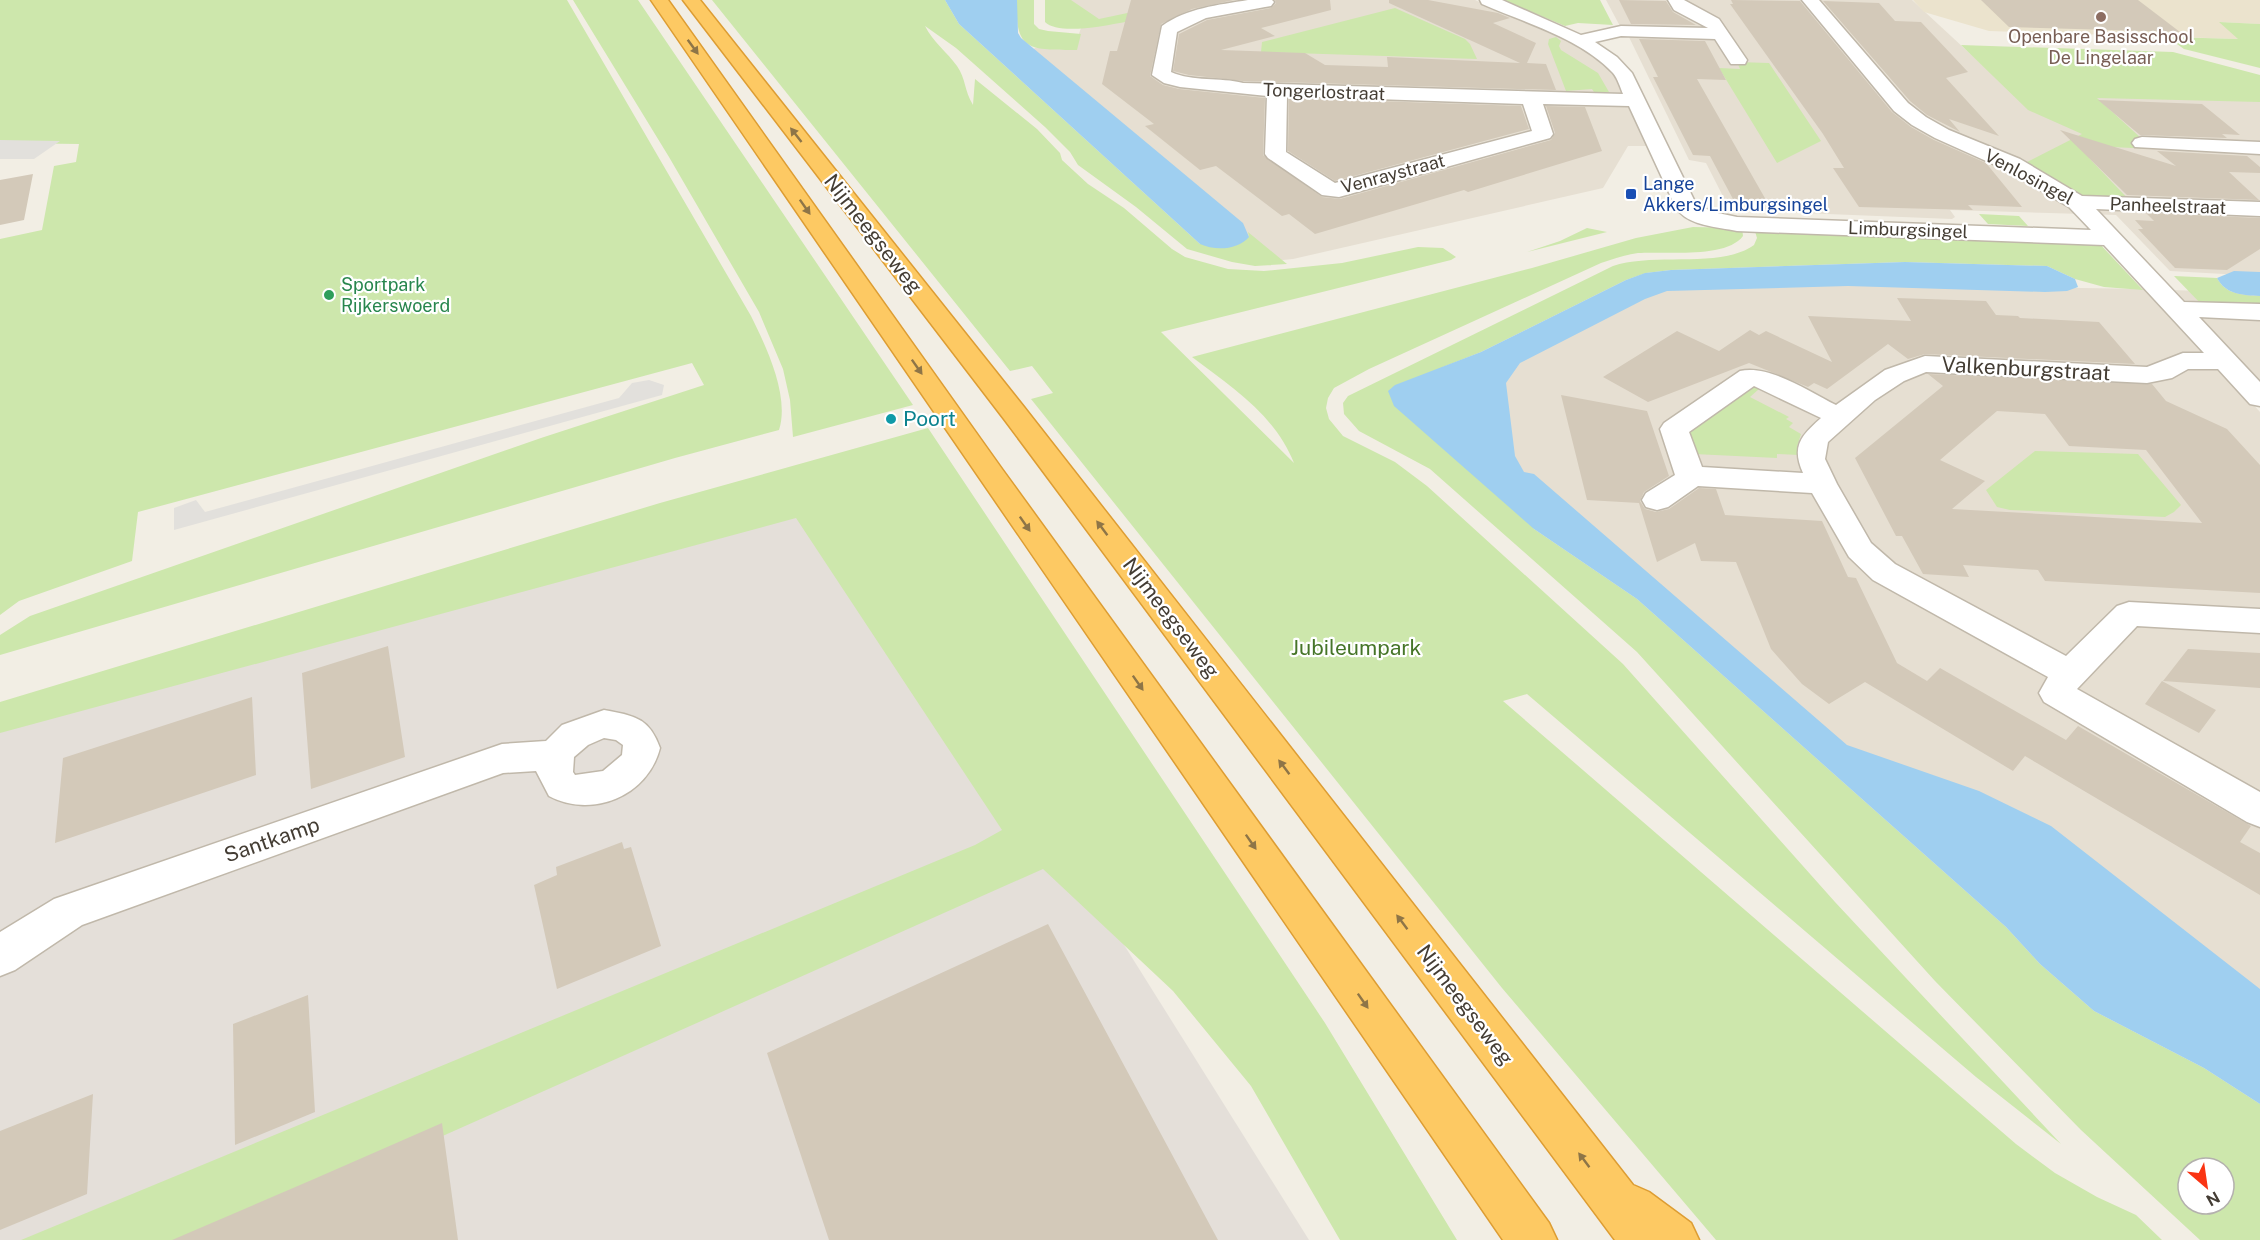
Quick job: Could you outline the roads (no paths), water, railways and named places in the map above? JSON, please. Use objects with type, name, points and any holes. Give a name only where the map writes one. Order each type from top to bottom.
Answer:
[{"type":"highway","name":"Nijmeegseweg","points":[[659,0],[1012,506],[1532,1240]]},
{"type":"highway","name":"Nijmeegseweg","points":[[691,0],[1014,413],[1645,1240]]},
{"type":"highway","points":[[1607,1190],[1674,1240]]},
{"type":"street","points":[[1178,0],[1203,14]]},
{"type":"street","name":"Limburgsingel","points":[[1488,0],[1578,41],[1612,61],[1623,73],[1688,208],[1706,218],[1737,224],[2112,238]]},
{"type":"street","points":[[1676,0],[1680,6],[1713,23],[1738,60]]},
{"type":"street","name":"Venlosingel","points":[[1810,0],[1901,107],[1919,121],[1942,134],[2012,164],[2077,202],[2260,398]]},
{"type":"street","name":"Tongerlostraat","points":[[1265,2],[1231,4],[1182,21],[1168,30],[1161,75],[1179,82],[1230,84],[1242,89],[1636,100]]},
{"type":"street","points":[[1578,41],[1621,31],[1722,34]]},
{"type":"street","name":"Venraystraat","points":[[1277,90],[1275,154],[1330,190],[1339,190],[1544,134],[1531,97]]},
{"type":"street","points":[[2142,143],[2251,147],[2260,162]]},
{"type":"street","name":"Panheelstraat","points":[[2077,202],[2260,209]]},
{"type":"street","points":[[2177,309],[2260,312]]},
{"type":"street","name":"Valkenburgstraat","points":[[2068,673],[1884,572],[1860,550],[1822,484],[1812,459],[1814,440],[1838,416],[1898,373],[1925,364],[2147,375],[2163,372],[2183,361],[2226,361]]},
{"type":"street","points":[[1690,476],[1674,429],[1749,377],[1759,378],[1838,416]]},
{"type":"street","points":[[1690,476],[1822,484]]},
{"type":"street","points":[[1658,500],[1690,476]]},
{"type":"street","points":[[2260,621],[2129,614],[2068,673],[2056,693],[2260,811]]},
{"type":"street","name":"Santkamp","points":[[0,957],[68,912],[502,759],[556,755]]},
{"type":"water","points":[[945,0],[1017,0],[1018,33],[1021,38],[1243,223],[1249,237],[1239,245],[1226,248],[1212,248],[1200,244],[959,24]]},
{"type":"water","points":[[1905,262],[2047,266],[2075,279],[2078,287],[2067,291],[2045,292],[1848,286],[1667,291],[1645,299],[1520,363],[1506,383],[1515,456],[1524,472],[1534,474],[1847,745],[1979,791],[2051,826],[2260,989],[2260,1104],[2204,1068],[2094,1011],[2040,964],[2006,927],[1637,599],[1534,529],[1394,406],[1388,391],[1395,385],[1481,352],[1626,280],[1645,273],[1671,270]]},
{"type":"water","points":[[2234,271],[2260,272],[2260,296],[2241,294],[2225,288],[2217,278]]},
{"type":"place","name":"Openbare Basisschool De Lingelaar","points":[[2101,17]]},
{"type":"place","name":"Lange Akkers/Limburgsingel","points":[[1631,194]]},
{"type":"place","name":"Sportpark Rijkerswoerd","points":[[329,295]]},
{"type":"place","name":"Poort","points":[[891,419]]},
{"type":"park label","name":"Jubileumpark","points":[[1356,648]]}]
